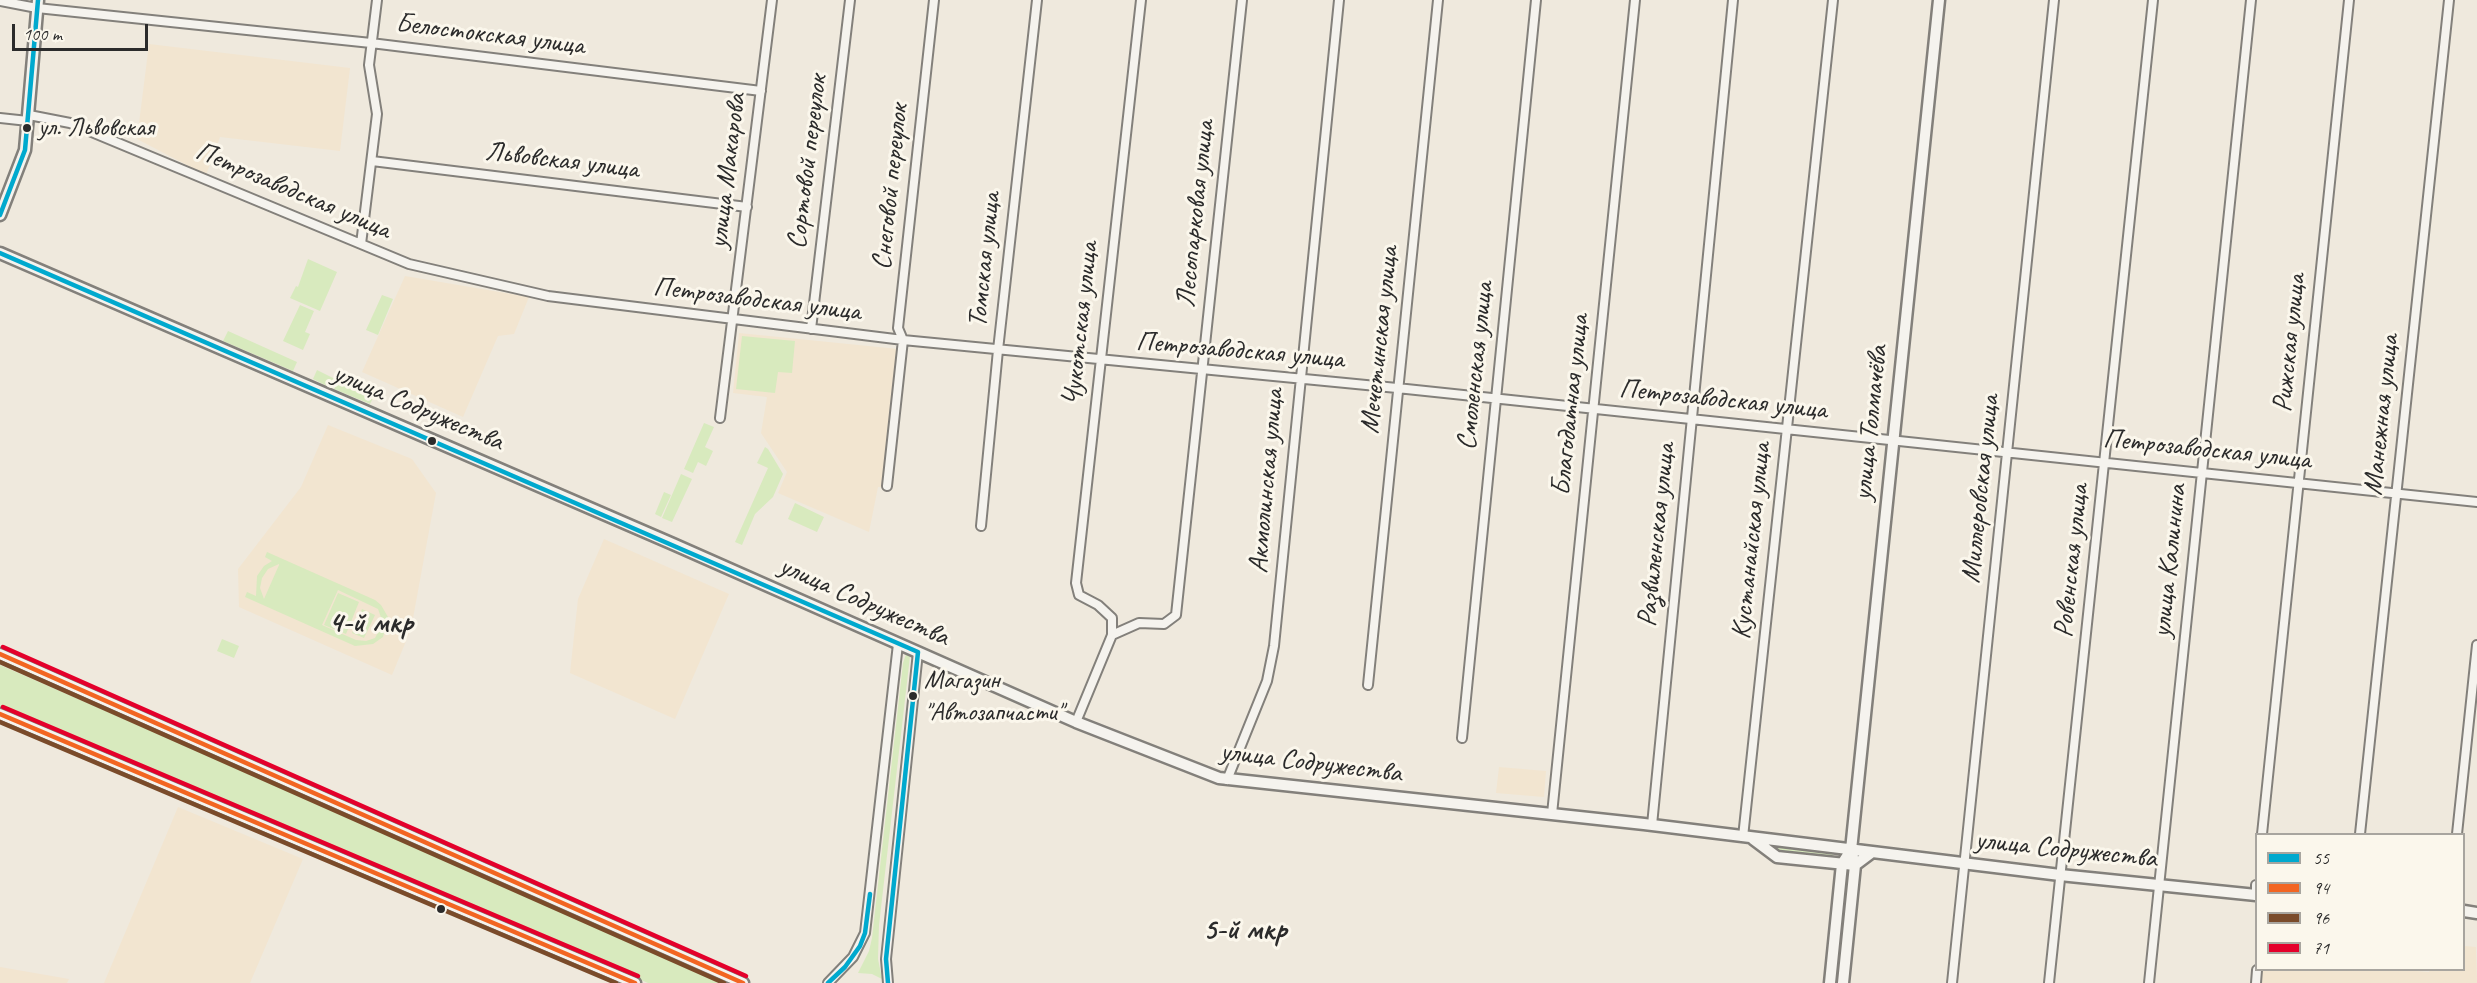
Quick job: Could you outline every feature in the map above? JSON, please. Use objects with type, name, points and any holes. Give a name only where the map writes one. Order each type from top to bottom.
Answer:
[{"type":"street","points":[[362,244],[377,114],[370,72],[371,43],[377,0]]},
{"type":"street","name":"улица Макарова","points":[[720,418],[772,0]]},
{"type":"street","name":"Сортовой переулок","points":[[811,329],[850,0]]},
{"type":"street","name":"Снеговой переулок","points":[[887,486],[903,340],[898,328],[934,0]]},
{"type":"street","name":"Томская улица","points":[[981,526],[1037,0]]},
{"type":"street","name":"Чукотская улица","points":[[1112,635],[1112,618],[1098,605],[1079,595],[1076,583],[1099,360],[1141,0]]},
{"type":"street","name":"Лесопарковая улица","points":[[1112,635],[1139,623],[1164,624],[1176,615],[1242,0]]},
{"type":"street","name":"Акмолинская улица","points":[[1227,780],[1268,681],[1274,646],[1299,379],[1339,0]]},
{"type":"street","name":"Мечетинская улица","points":[[1368,685],[1438,0]]},
{"type":"street","name":"Смоленская улица","points":[[1462,738],[1536,0]]},
{"type":"street","name":"Благодатная улица","points":[[1552,814],[1635,0]]},
{"type":"street","name":"Развиленская улица","points":[[1652,825],[1733,0]]},
{"type":"street","name":"Кустанайская улица","points":[[1746,837],[1786,429],[1833,0]]},
{"type":"street","name":"улица Толмачёва","points":[[1843,983],[1855,865],[1851,850],[1939,0]]},
{"type":"street","name":"Миллеровская улица","points":[[1952,983],[2054,0]]},
{"type":"street","name":"Ровенская улица","points":[[2049,983],[2153,0]]},
{"type":"street","name":"улица Калинина","points":[[2149,983],[2251,0]]},
{"type":"street","name":"Рижская улица","points":[[2262,833],[2349,0]]},
{"type":"street","name":"Манежная улица","points":[[2360,833],[2449,0]]},
{"type":"street","name":"Белостокская улица","points":[[0,1],[371,43],[761,91]]},
{"type":"street","points":[[0,215],[25,150],[37,4]]},
{"type":"street","points":[[0,118],[28,118]]},
{"type":"street","name":"Петрозаводская улица","points":[[28,118],[53,118],[80,126],[420,268],[548,296],[903,340],[1202,371],[1397,388],[2477,502]]},
{"type":"street","name":"Львовская улица","points":[[372,161],[747,207]]},
{"type":"street","name":"улица Содружества","points":[[0,253],[1076,722],[1202,773],[1227,780],[1652,825],[2060,875],[2255,895]]},
{"type":"street","points":[[1076,722],[1112,635]]},
{"type":"street","points":[[828,983],[853,957],[865,933],[898,644]]},
{"type":"street","points":[[2457,833],[2477,645]]},
{"type":"street","points":[[888,983],[885,959],[918,652]]},
{"type":"street","points":[[0,654],[743,983]]},
{"type":"street","points":[[0,714],[635,983]]},
{"type":"street","name":"улица Содружества","points":[[1746,837],[1777,857],[1855,865]]},
{"type":"street","name":"улица Толмачёва","points":[[1830,983],[1842,864],[1851,850]]},
{"type":"street","points":[[1855,865],[1871,853]]},
{"type":"shaded area","points":[[149,44],[350,68],[340,151],[220,137],[206,175],[137,139]]},
{"type":"shaded area","points":[[405,276],[529,297],[514,334],[498,336],[463,417],[362,372]]},
{"type":"shaded area","points":[[739,333],[898,349],[883,487],[878,487],[869,532],[778,493],[787,472],[761,433],[767,397],[733,393]]},
{"type":"shaded area","points":[[328,425],[412,459],[436,493],[411,629],[392,675],[239,607],[238,569],[301,487]]},
{"type":"shaded area","points":[[604,539],[729,594],[675,719],[570,673],[578,599]]},
{"type":"shaded area","points":[[1499,767],[1546,771],[1544,797],[1496,793]]},
{"type":"shaded area","points":[[178,807],[303,859],[250,983],[104,983]]},
{"type":"shaded area","points":[[2465,946],[2476,947],[2477,983],[2260,983],[2261,971],[2465,971]]},
{"type":"shaded area","points":[[0,967],[69,979],[67,983],[0,983]]},
{"type":"green space","points":[[308,259],[337,272],[320,311],[290,298],[296,286],[298,287]]},
{"type":"green space","points":[[382,295],[393,299],[378,335],[366,330]]},
{"type":"green space","points":[[300,305],[314,311],[305,332],[310,334],[303,350],[283,341]]},
{"type":"green space","points":[[228,331],[297,362],[293,371],[223,341]]},
{"type":"green space","points":[[742,336],[795,341],[792,373],[778,372],[775,393],[736,389]]},
{"type":"green space","points":[[317,370],[335,379],[331,388],[313,379]]},
{"type":"green space","points":[[338,380],[374,396],[370,404],[334,389]]},
{"type":"green space","points":[[704,423],[714,427],[705,447],[713,451],[706,466],[698,462],[693,473],[684,469]]},
{"type":"green space","points":[[765,447],[783,474],[773,497],[755,514],[742,545],[735,542],[768,468],[757,463]]},
{"type":"green space","points":[[681,474],[692,479],[672,522],[662,518]]},
{"type":"green space","points":[[664,492],[671,495],[661,517],[655,514]]},
{"type":"green space","points":[[795,503],[824,517],[817,532],[788,519]]},
{"type":"green space","points":[[267,552],[375,600],[388,617],[383,637],[373,644],[355,646],[245,597],[247,592],[256,596],[257,576],[264,566],[272,561],[265,557]],"holes":[[[279,565],[264,599],[260,588],[262,578],[268,569]],[[338,590],[378,609],[383,623],[375,638],[366,641],[356,640],[322,625]]]},
{"type":"green space","points":[[338,593],[359,602],[346,634],[324,625]]},
{"type":"green space","points":[[362,609],[375,615],[364,638],[352,633]]},
{"type":"green space","points":[[222,639],[239,646],[234,658],[217,651]]},
{"type":"green space","points":[[906,654],[910,656],[879,925],[878,959],[882,979],[872,974],[858,973],[869,951],[872,938],[903,663]]},
{"type":"green space","points":[[0,665],[731,983],[648,983],[0,708]]},
{"type":"green space","points":[[1776,845],[1830,852],[1838,859],[1785,855],[1773,849]]},
{"type":"green space","points":[[1848,883],[1838,983],[1834,983],[1844,884]]},
{"type":"transit line","name":"55","points":[[0,215],[25,150],[38,0]]},
{"type":"transit line","name":"55","points":[[0,253],[918,652],[886,959],[888,983]]},
{"type":"transit line","name":"71","points":[[3,647],[746,976]]},
{"type":"transit line","name":"94","points":[[0,654],[743,983]]},
{"type":"transit line","name":"96","points":[[0,662],[724,983]]},
{"type":"transit line","name":"71","points":[[3,707],[638,976]]},
{"type":"transit line","name":"94","points":[[0,714],[635,983]]},
{"type":"transit line","name":"96","points":[[0,722],[616,983]]},
{"type":"transit line","name":"55","points":[[828,983],[845,967],[860,946],[865,933],[870,894]]},
{"type":"place","name":"ул. Львовская","points":[[27,128]]},
{"type":"place","name":"Магазин \"Автозапчасти\"","points":[[913,696]]},
{"type":"district","name":"4-й мкр","points":[[371,624]]},
{"type":"district","name":"5-й мкр","points":[[1245,931]]}]
